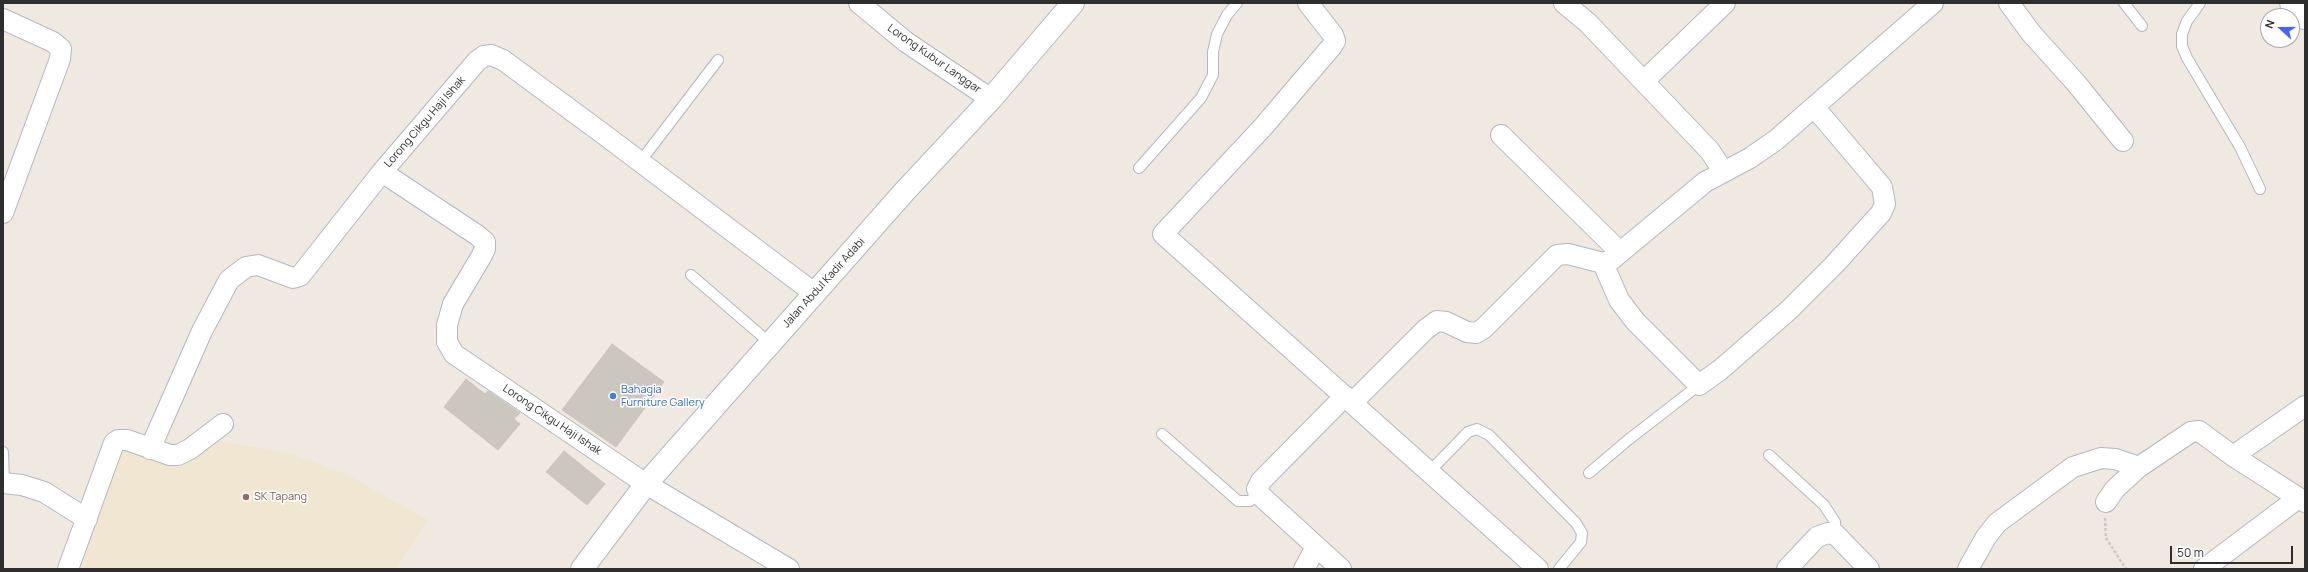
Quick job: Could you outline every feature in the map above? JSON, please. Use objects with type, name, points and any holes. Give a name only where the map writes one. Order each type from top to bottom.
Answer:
[{"type":"main road","name":"Jalan Abdul Kadir Adabi","points":[[582,569],[646,484],[814,293],[991,98],[1072,3]]},
{"type":"main road","points":[[2291,3],[2305,18]]},
{"type":"street","name":"Lorong Kubur Langgar","points":[[859,3],[906,42],[991,98]]},
{"type":"street","points":[[1308,3],[1333,35],[1335,41],[1332,46],[1263,127],[1163,234],[1538,569]]},
{"type":"street","points":[[1564,3],[1588,23],[1644,81],[1710,151],[1723,171]]},
{"type":"street","points":[[1644,81],[1725,3]]},
{"type":"street","points":[[1341,569],[1258,493],[1257,490],[1261,481],[1348,399],[1426,329],[1437,321],[1446,322],[1467,332],[1476,333],[1484,328],[1557,255],[1568,254],[1603,263],[1620,252],[1705,182],[1723,171],[1750,158],[1770,144],[1814,108],[1933,3]]},
{"type":"street","points":[[2009,3],[2031,33],[2076,83],[2123,142]]},
{"type":"street","points":[[3,19],[53,42],[61,49],[60,59],[3,213]]},
{"type":"street","name":"Lorong Cikgu Haji Ishak","points":[[646,484],[454,354],[447,342],[447,325],[453,304],[482,257],[485,249],[485,242],[477,235],[382,172],[477,61],[484,56],[491,55],[503,60],[814,293]]},
{"type":"street","points":[[1603,263],[1619,300],[1635,321],[1699,385],[1720,370],[1789,310],[1881,213],[1885,204],[1882,187],[1814,108]]},
{"type":"street","points":[[1501,134],[1620,252]]},
{"type":"street","points":[[150,449],[202,331],[229,280],[246,267],[258,265],[292,278],[300,276],[382,172]]},
{"type":"street","points":[[2233,456],[2305,406]]},
{"type":"street","points":[[68,569],[114,443],[118,440],[127,440],[170,456],[178,455],[190,449],[223,424]]},
{"type":"street","points":[[2106,502],[2114,489],[2139,467],[2190,432],[2199,431],[2233,456],[2301,501],[2210,568]]},
{"type":"street","points":[[1968,569],[1986,537],[1997,523],[2073,467],[2101,458],[2115,459],[2139,467]]},
{"type":"street","points":[[4,483],[44,492],[87,519]]},
{"type":"street","points":[[646,484],[789,569]]},
{"type":"street","points":[[1787,569],[1817,537],[1828,533],[1836,535],[1869,569]]},
{"type":"street","points":[[1304,569],[1316,547]]},
{"type":"lane","points":[[1139,168],[1201,98],[1213,75],[1213,52],[1217,34],[1227,15],[1237,3]]},
{"type":"lane","points":[[2124,3],[2142,26]]},
{"type":"lane","points":[[2200,3],[2187,20],[2182,34],[2182,46],[2187,58],[2240,147],[2260,189]]},
{"type":"lane","points":[[640,162],[718,60]]},
{"type":"lane","points":[[691,275],[770,343]]},
{"type":"lane","points":[[1589,473],[1628,440],[1699,385]]},
{"type":"lane","points":[[1429,472],[1468,432],[1477,429],[1489,435],[1576,523],[1582,533],[1581,542],[1559,569]]},
{"type":"lane","points":[[1162,434],[1238,501],[1250,501],[1258,493]]},
{"type":"lane","points":[[3,452],[4,483]]},
{"type":"lane","points":[[1769,455],[1824,506],[1835,522],[1836,535]]},
{"type":"path","points":[[2106,502],[2104,526],[2106,538],[2126,569]]},
{"type":"shaded area","name":"SK Tapang","points":[[214,440],[292,454],[346,474],[428,520],[396,569],[78,569],[123,449],[184,466]]},
{"type":"building","name":"Bahagia Furniture Gallery","points":[[612,344],[664,382],[616,447],[562,410]]},
{"type":"building","points":[[466,379],[485,394],[488,391],[520,413],[514,419],[520,424],[498,450],[444,407]]},
{"type":"building","points":[[564,451],[605,484],[587,505],[546,472]]},
{"type":"place","name":"Bahagia Furniture Gallery","points":[[613,396]]},
{"type":"place","name":"SK Tapang","points":[[246,497]]}]
